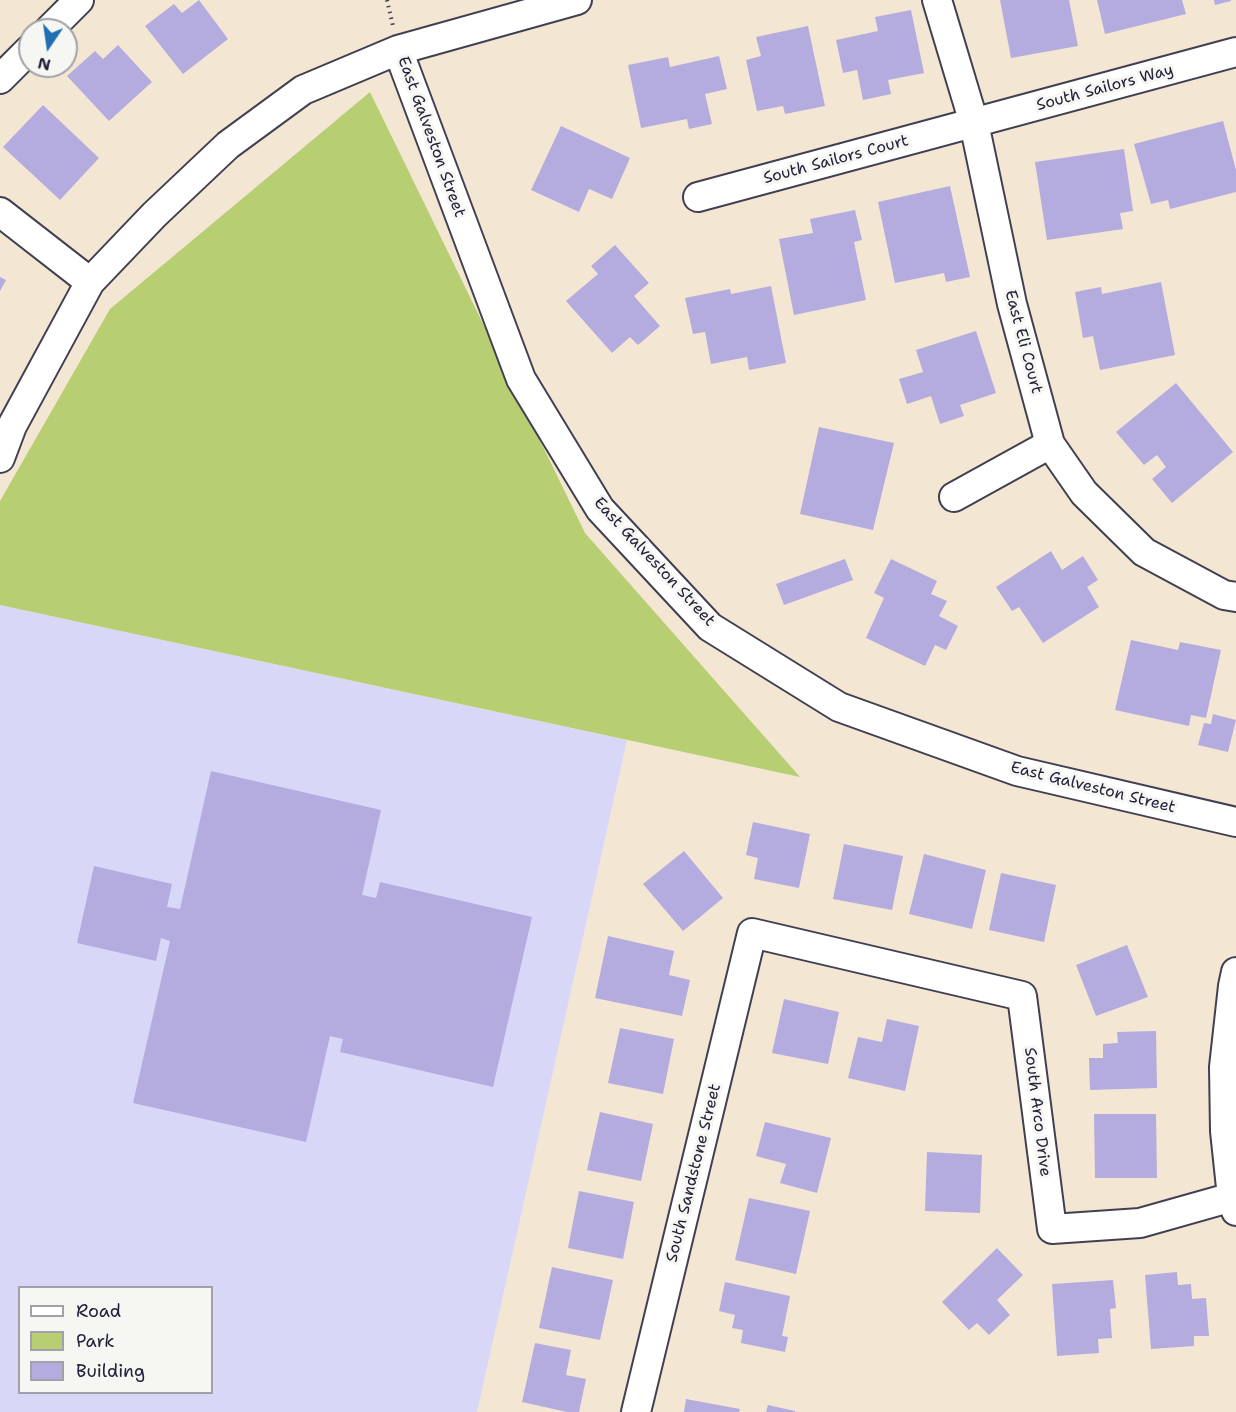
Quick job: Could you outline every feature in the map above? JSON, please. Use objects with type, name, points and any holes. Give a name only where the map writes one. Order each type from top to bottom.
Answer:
[{"type":"street","points":[[61,18],[80,0]]},
{"type":"street","name":"East Eli Court","points":[[937,0],[974,123],[1012,304],[1050,444],[1084,493],[1144,552],[1224,595],[1236,597]]},
{"type":"street","points":[[0,458],[12,426],[90,282],[154,215],[228,145],[303,90],[398,50],[562,2]]},
{"type":"street","name":"East Galveston Street","points":[[398,50],[521,379],[600,509],[710,627],[839,707],[1017,771],[1236,822]]},
{"type":"street","name":"South Sailors Way","points":[[974,123],[1236,52]]},
{"type":"street","points":[[0,79],[18,61]]},
{"type":"street","name":"South Sailors Court","points":[[698,197],[974,123]]},
{"type":"street","points":[[0,212],[90,282]]},
{"type":"street","points":[[954,497],[1050,444]]},
{"type":"street","name":"South Arco Drive","points":[[752,933],[1022,996],[1052,1229],[1140,1223],[1235,1201]]},
{"type":"street","name":"South Sandstone Street","points":[[636,1412],[752,933]]},
{"type":"street","points":[[1235,1201],[1225,1131],[1224,1067],[1236,972]]},
{"type":"shaded area","points":[[0,605],[627,740],[477,1412],[0,1412]]},
{"type":"green space","points":[[370,92],[585,533],[800,777],[0,605],[0,501],[110,309]]},
{"type":"building","points":[[199,0],[228,39],[183,74],[145,26],[174,4],[182,13]]},
{"type":"building","points":[[1000,0],[1069,0],[1078,46],[1011,58]]},
{"type":"building","points":[[1097,0],[1182,0],[1186,14],[1105,34]]},
{"type":"building","points":[[1214,0],[1231,0],[1231,1],[1215,5]]},
{"type":"building","points":[[911,10],[924,73],[888,80],[891,94],[863,100],[857,70],[843,73],[836,40],[878,31],[875,17]]},
{"type":"building","points":[[808,26],[825,106],[785,114],[783,106],[757,111],[746,60],[761,56],[756,37]]},
{"type":"building","points":[[118,45],[152,82],[109,121],[69,78],[78,78],[78,66],[95,51],[103,59]]},
{"type":"building","points":[[719,56],[727,89],[705,94],[712,124],[689,129],[687,119],[641,128],[628,65],[668,57],[670,67]]},
{"type":"building","points":[[43,105],[99,158],[60,200],[3,147]]},
{"type":"building","points":[[1223,121],[1236,170],[1236,192],[1170,209],[1168,200],[1151,204],[1134,144]]},
{"type":"building","points":[[561,126],[630,158],[612,199],[589,189],[579,212],[531,190]]},
{"type":"building","points":[[1124,149],[1133,211],[1120,213],[1123,229],[1047,240],[1035,162]]},
{"type":"building","points":[[950,186],[970,277],[946,282],[944,273],[895,283],[878,202]]},
{"type":"building","points":[[855,210],[862,240],[854,242],[866,300],[794,315],[779,239],[813,233],[810,219]]},
{"type":"building","points":[[615,245],[649,283],[634,296],[660,326],[638,345],[630,337],[612,353],[566,301],[598,274],[591,266]]},
{"type":"building","points":[[0,277],[6,280],[0,291]]},
{"type":"building","points":[[1161,282],[1175,355],[1100,370],[1093,336],[1083,338],[1075,292],[1101,287],[1102,294]]},
{"type":"building","points":[[771,286],[786,363],[749,370],[747,357],[711,364],[705,332],[693,334],[685,298],[730,289],[731,294]]},
{"type":"building","points":[[976,331],[996,393],[960,405],[964,416],[940,424],[931,396],[907,404],[899,379],[923,372],[916,350]]},
{"type":"building","points":[[1176,383],[1233,452],[1172,503],[1152,479],[1166,467],[1157,455],[1144,465],[1116,432]]},
{"type":"building","points":[[819,427],[894,443],[873,530],[800,514]]},
{"type":"building","points":[[1051,551],[1062,570],[1083,556],[1098,580],[1087,587],[1099,607],[1043,643],[1019,607],[1012,611],[996,587]]},
{"type":"building","points":[[845,559],[853,580],[784,605],[776,584]]},
{"type":"building","points":[[891,559],[937,581],[931,594],[947,601],[939,616],[958,626],[946,650],[935,645],[925,666],[866,638],[884,598],[874,593]]},
{"type":"building","points":[[1131,640],[1178,650],[1180,642],[1221,650],[1206,718],[1191,715],[1189,726],[1115,710]]},
{"type":"building","points":[[1213,714],[1236,720],[1228,752],[1198,745],[1204,723],[1211,724]]},
{"type":"building","points":[[211,771],[381,810],[362,895],[376,898],[380,882],[532,917],[493,1087],[340,1052],[343,1039],[330,1036],[306,1142],[133,1103],[170,941],[161,938],[156,961],[77,943],[94,866],[172,884],[167,907],[180,909]]},
{"type":"building","points":[[753,822],[810,834],[799,888],[754,879],[758,858],[746,855]]},
{"type":"building","points":[[844,844],[903,856],[892,910],[833,899]]},
{"type":"building","points":[[684,851],[723,898],[683,931],[643,884]]},
{"type":"building","points":[[924,854],[986,870],[972,929],[909,914]]},
{"type":"building","points":[[1001,873],[1056,885],[1044,942],[989,930]]},
{"type":"building","points":[[608,936],[674,951],[669,975],[690,980],[682,1016],[595,998]]},
{"type":"building","points":[[1127,945],[1148,997],[1096,1016],[1076,965]]},
{"type":"building","points":[[784,999],[839,1012],[828,1064],[772,1053]]},
{"type":"building","points":[[887,1019],[919,1026],[905,1091],[848,1078],[858,1037],[882,1042]]},
{"type":"building","points":[[620,1028],[674,1039],[663,1094],[608,1083]]},
{"type":"building","points":[[1156,1031],[1157,1088],[1090,1090],[1089,1058],[1103,1058],[1103,1044],[1118,1043],[1117,1032]]},
{"type":"building","points":[[600,1112],[653,1124],[641,1181],[587,1170]]},
{"type":"building","points":[[1094,1114],[1156,1114],[1157,1178],[1095,1178]]},
{"type":"building","points":[[765,1122],[831,1138],[817,1193],[780,1183],[786,1164],[756,1156]]},
{"type":"building","points":[[927,1152],[982,1155],[980,1213],[925,1211]]},
{"type":"building","points":[[579,1191],[634,1202],[623,1259],[568,1248]]},
{"type":"building","points":[[749,1198],[810,1211],[796,1274],[735,1260]]},
{"type":"building","points":[[997,1248],[1023,1275],[997,1300],[1010,1315],[989,1335],[977,1323],[969,1330],[942,1302]]},
{"type":"building","points":[[552,1267],[613,1280],[600,1340],[539,1328]]},
{"type":"building","points":[[1177,1272],[1178,1285],[1191,1284],[1192,1299],[1206,1298],[1209,1336],[1194,1336],[1194,1346],[1151,1349],[1145,1275]]},
{"type":"building","points":[[1113,1280],[1116,1308],[1110,1309],[1112,1338],[1098,1339],[1099,1353],[1057,1356],[1052,1284]]},
{"type":"building","points":[[725,1282],[790,1296],[782,1336],[788,1337],[785,1352],[741,1343],[743,1330],[732,1328],[735,1315],[719,1311]]},
{"type":"building","points":[[535,1343],[571,1350],[566,1375],[586,1379],[579,1412],[567,1412],[522,1402]]},
{"type":"building","points":[[686,1399],[740,1409],[739,1412],[684,1412]]},
{"type":"building","points":[[768,1405],[795,1411],[795,1412],[766,1412]]}]
